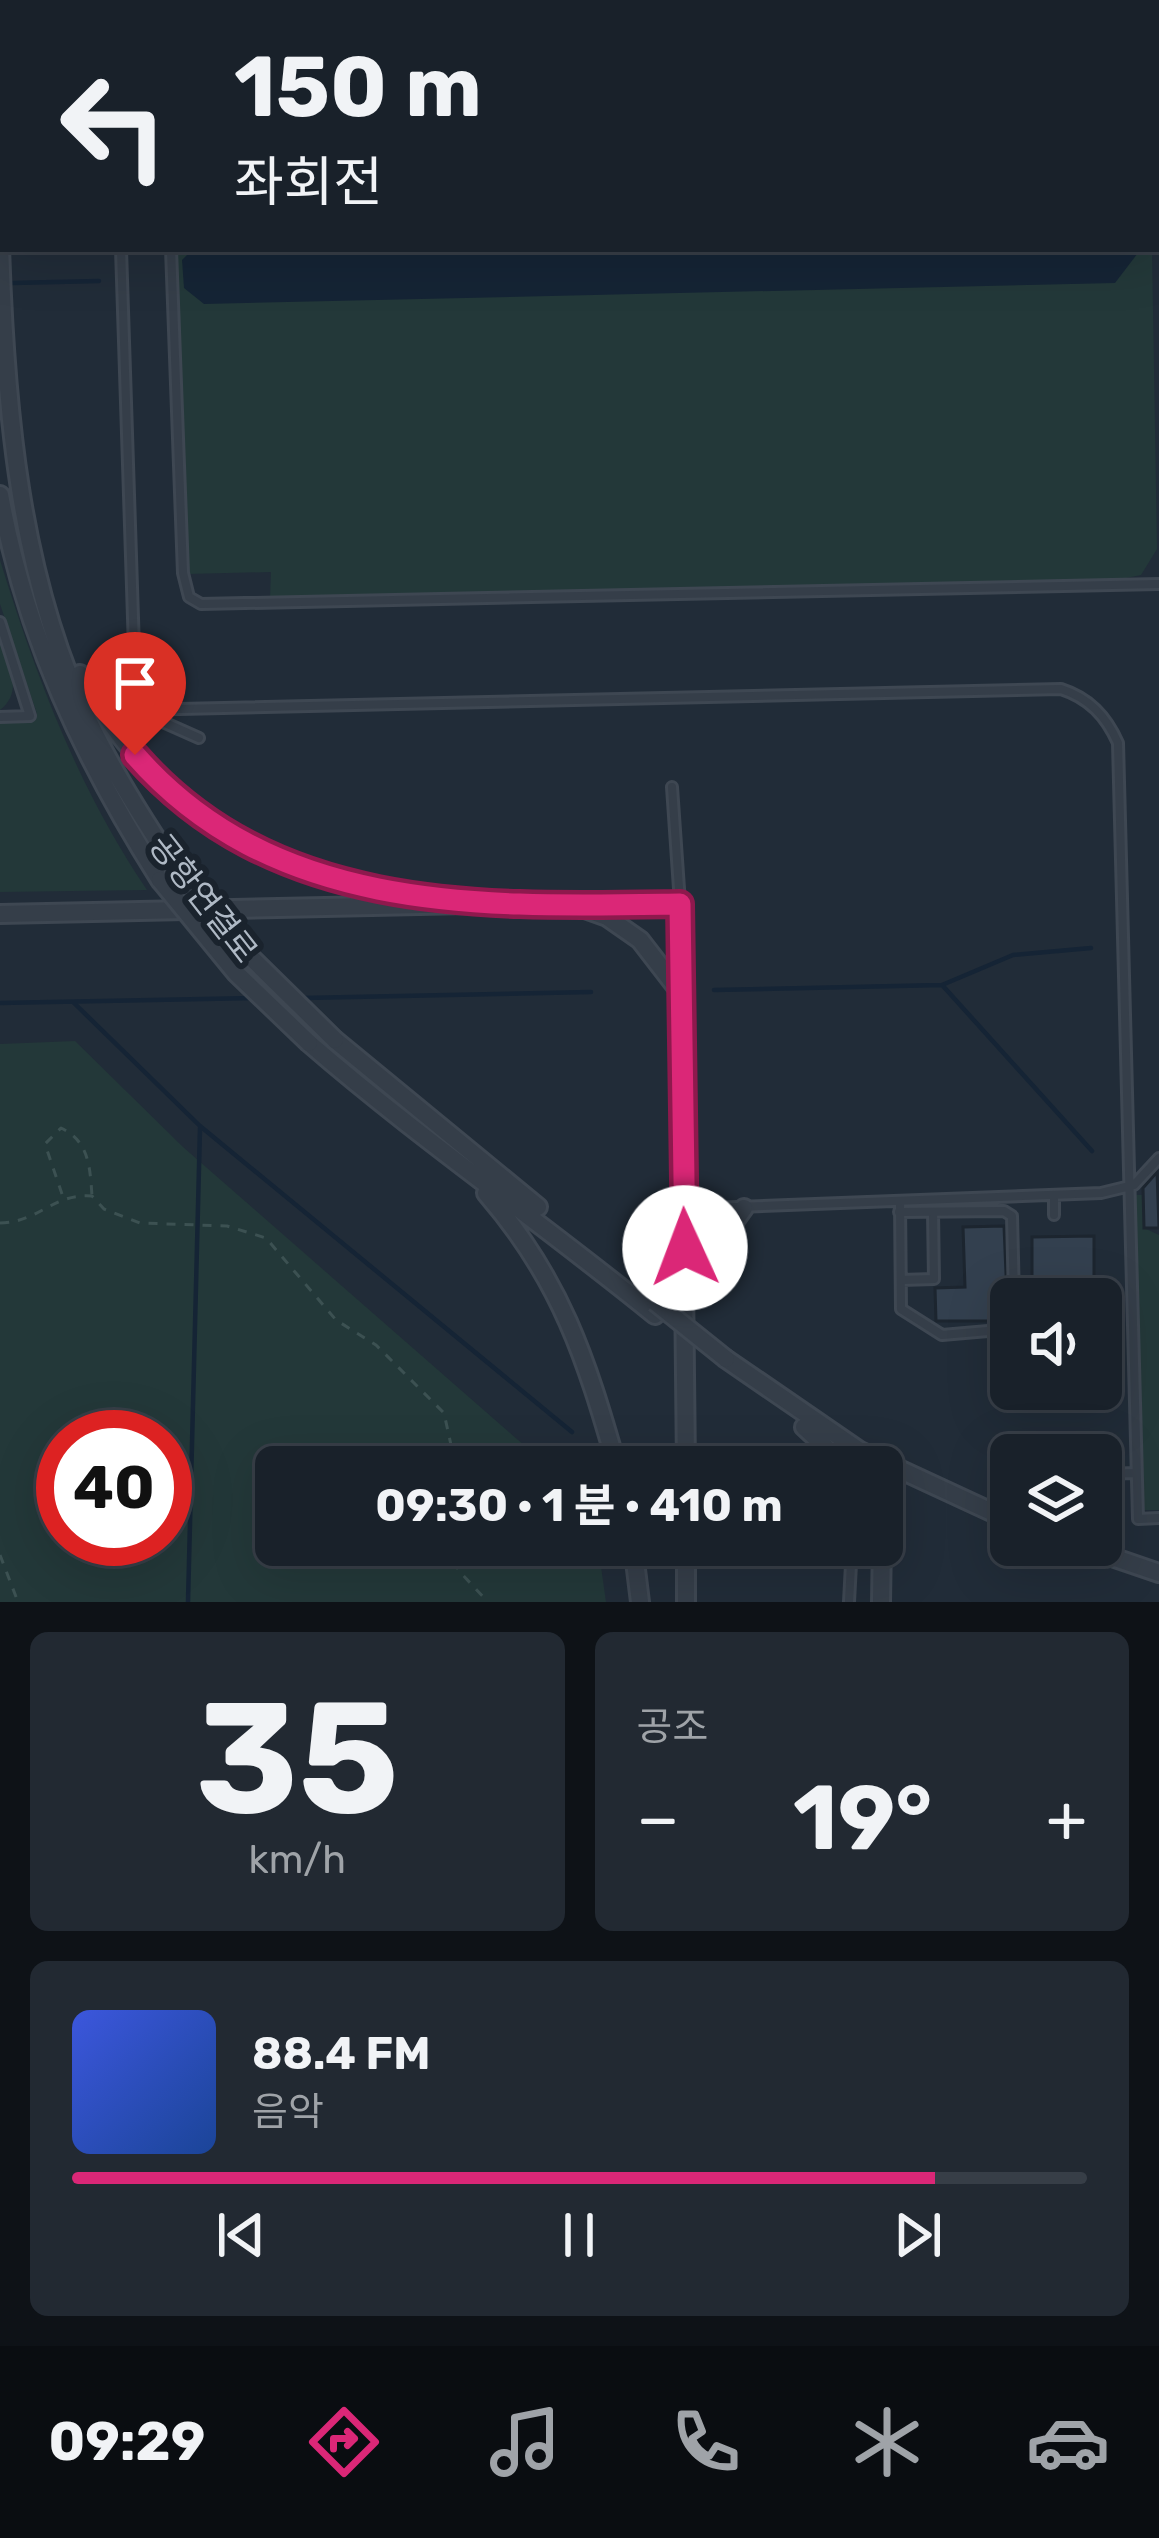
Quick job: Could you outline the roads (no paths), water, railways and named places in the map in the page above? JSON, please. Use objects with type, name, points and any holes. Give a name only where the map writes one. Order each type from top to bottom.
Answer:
[{"type":"street","name":"공항연결로","points":[[0,252],[3,336],[21,499],[56,632],[87,719],[133,804],[184,880],[238,945],[335,1040],[655,1309]]},
{"type":"street","name":"공항연결로","points":[[0,496],[29,616],[76,738],[160,880],[236,973],[309,1043],[474,1178]]},
{"type":"street","points":[[56,632],[135,755],[191,811],[232,840],[321,875],[467,904]]},
{"type":"street","points":[[0,914],[680,904],[686,1446]]},
{"type":"street","points":[[561,906],[592,911],[630,932],[684,997]]},
{"type":"street","points":[[474,1178],[527,1210],[825,1446]]},
{"type":"street","points":[[474,1178],[526,1240],[554,1285],[587,1362],[611,1446]]},
{"type":"street","points":[[687,1288],[745,1208]]},
{"type":"street","points":[[725,1364],[860,1451],[990,1511]]},
{"type":"street","points":[[1122,1560],[1159,1573]]},
{"type":"street","points":[[636,1566],[640,1602]]},
{"type":"street","points":[[686,1566],[686,1602]]},
{"type":"street","points":[[881,1602],[882,1566]]},
{"type":"lane","points":[[121,252],[136,710]]},
{"type":"lane","points":[[171,252],[183,573],[185,590],[201,604],[1159,584]]},
{"type":"lane","points":[[0,622],[30,716],[0,717]]},
{"type":"lane","points":[[136,710],[1061,688],[1081,695],[1110,725],[1118,743],[1138,1519],[1159,1518]]},
{"type":"lane","points":[[136,710],[199,738]]},
{"type":"lane","points":[[672,787],[680,904]]},
{"type":"lane","points":[[900,1207],[933,1200],[1054,1195],[1129,1186],[1159,1158]]},
{"type":"lane","points":[[1054,1195],[1054,1215]]},
{"type":"lane","points":[[901,1280],[934,1279],[933,1200]]},
{"type":"lane","points":[[900,1207],[902,1309],[942,1335],[990,1332]]},
{"type":"lane","points":[[684,1209],[1004,1210],[1012,1216],[1013,1278]]},
{"type":"lane","points":[[1122,1473],[1136,1473]]},
{"type":"lane","points":[[849,1602],[851,1566]]},
{"type":"water","points":[[190,252],[1139,252],[1115,283],[204,304],[184,288],[182,260]]},
{"type":"waterway","points":[[12,283],[99,281]]},
{"type":"waterway","points":[[714,990],[942,985],[1013,955],[1091,948]]},
{"type":"waterway","points":[[943,986],[1092,1151]]},
{"type":"waterway","points":[[303,998],[591,992]]},
{"type":"waterway","points":[[0,1003],[255,998]]},
{"type":"waterway","points":[[73,1002],[200,1126],[572,1432]]},
{"type":"waterway","points":[[188,1602],[200,1128]]}]
